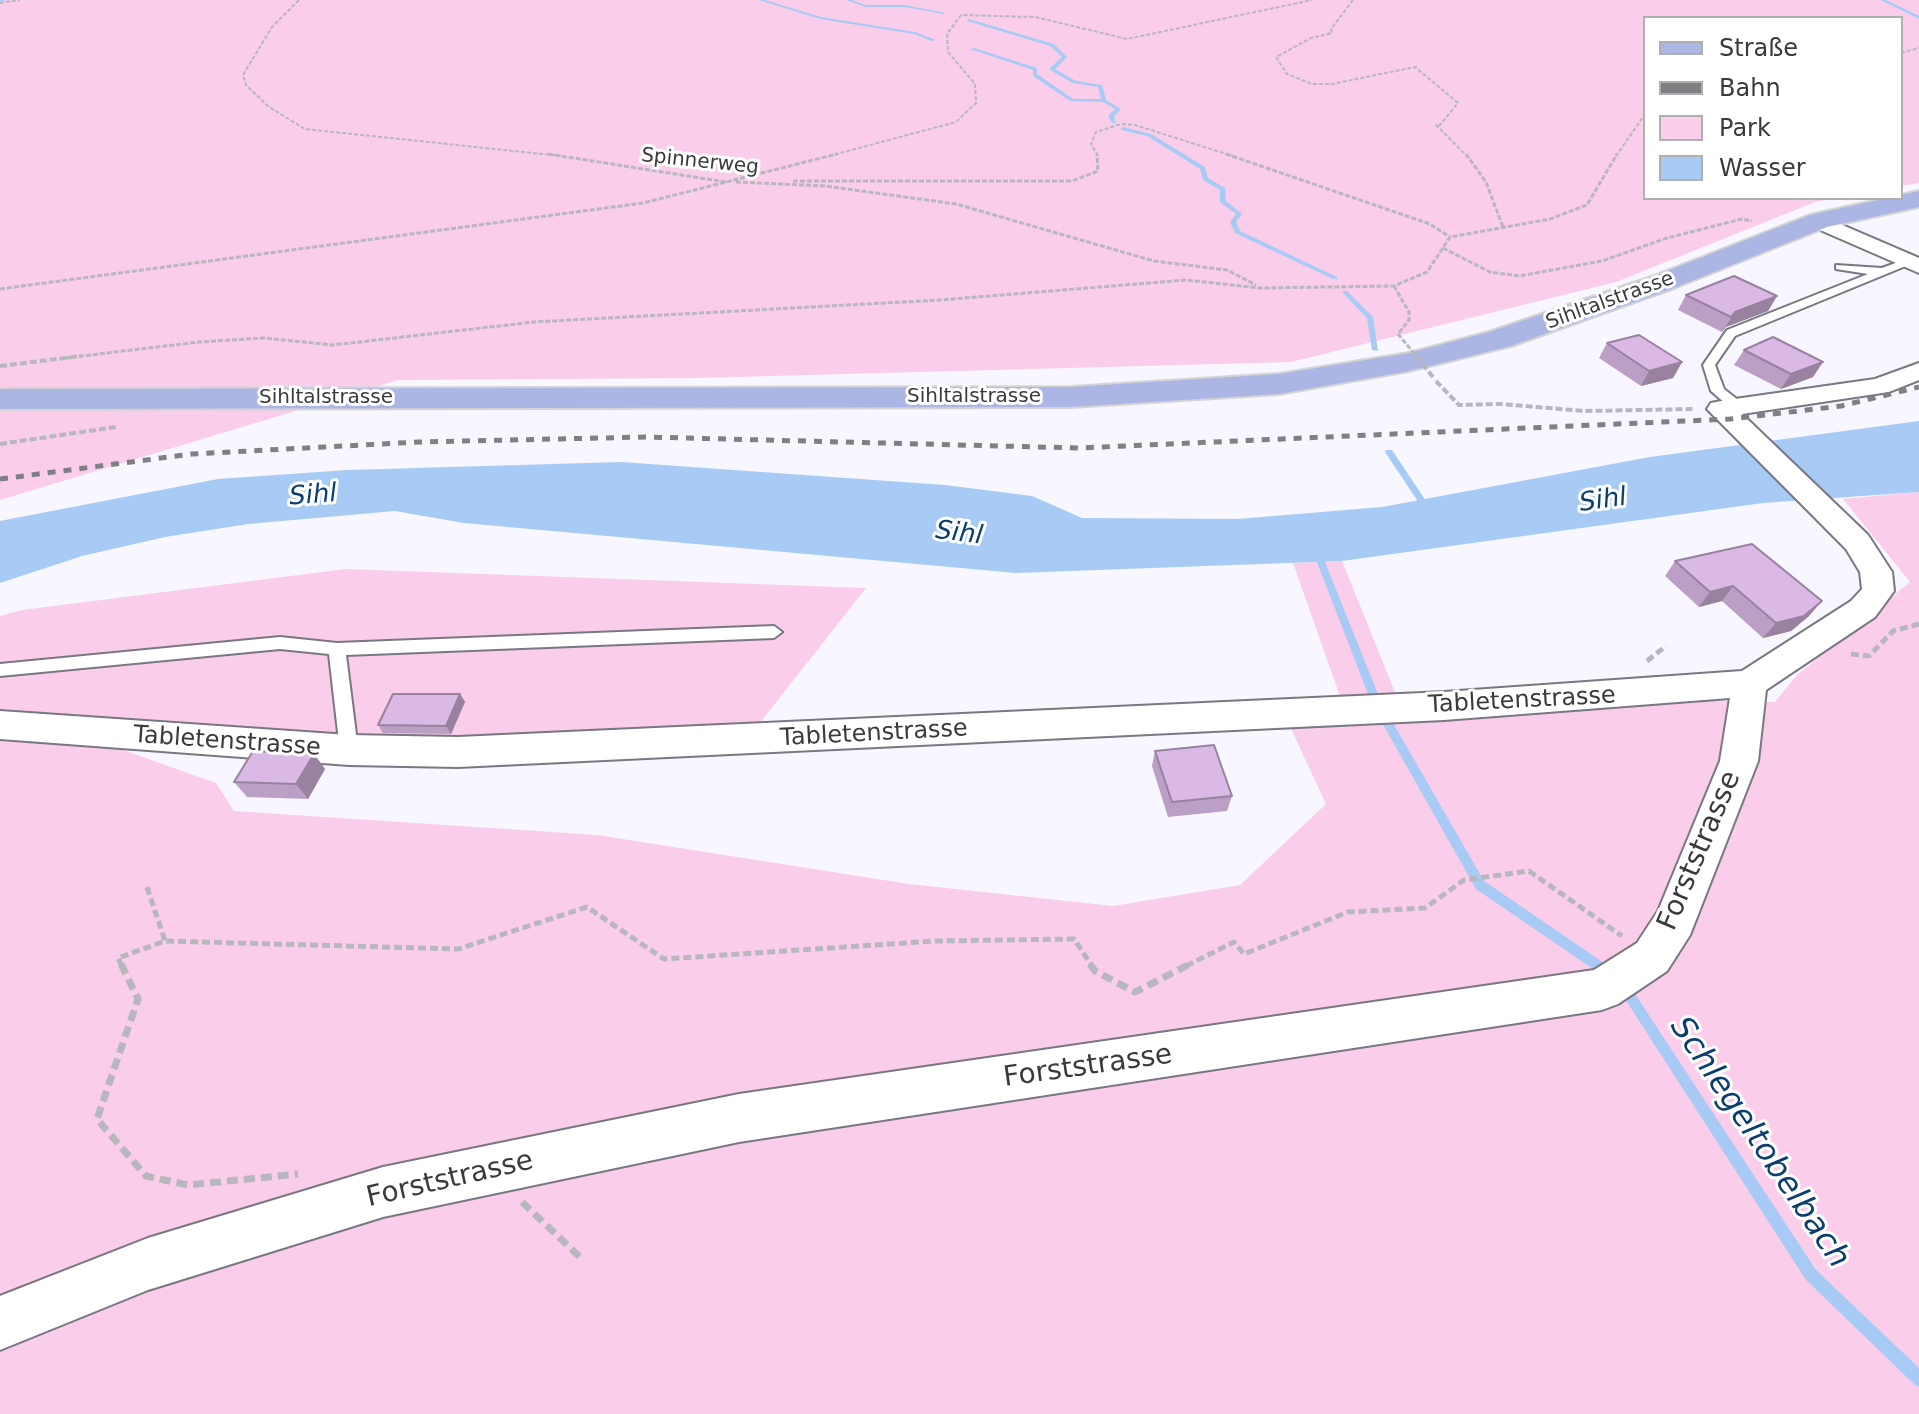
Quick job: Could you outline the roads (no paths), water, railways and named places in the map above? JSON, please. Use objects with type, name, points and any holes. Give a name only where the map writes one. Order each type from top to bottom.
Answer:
[{"type":"main road","name":"Sihltalstrasse","points":[[0,399],[1055,397],[1249,387],[1395,365],[1500,339],[1628,295],[1819,221],[1919,199]]},
{"type":"street","points":[[1819,221],[1914,264]]},
{"type":"street","points":[[1734,416],[1880,386],[1919,371]]},
{"type":"street","points":[[1734,416],[1857,542],[1876,572],[1878,591],[1863,609],[1749,684]]},
{"type":"street","name":"Tabletenstrasse","points":[[0,725],[349,750],[458,752],[1459,705],[1749,684]]},
{"type":"street","name":"Forststrasse","points":[[0,1323],[163,1260],[383,1192],[739,1118],[1602,989],[1652,957],[1675,922],[1739,761],[1746,726],[1749,684]]},
{"type":"lane","points":[[1734,416],[1718,391],[1709,365],[1731,333],[1883,272],[1914,264]]},
{"type":"lane","points":[[1840,267],[1883,272]]},
{"type":"lane","points":[[0,670],[280,643],[337,649],[774,632]]},
{"type":"lane","points":[[337,649],[349,750]]},
{"type":"water","name":"Sihl","points":[[1919,421],[1919,492],[1763,503],[1342,561],[1016,573],[464,523],[395,511],[248,524],[165,537],[82,556],[0,583],[0,521],[218,479],[348,470],[621,462],[945,485],[1032,496],[1082,518],[1238,519],[1382,507],[1650,457]]},
{"type":"waterway","points":[[0,1],[4,0]]},
{"type":"waterway","points":[[761,0],[820,18],[915,33],[934,40]]},
{"type":"waterway","points":[[848,0],[866,6],[904,6],[944,13]]},
{"type":"waterway","points":[[1883,0],[1919,18]]},
{"type":"waterway","points":[[969,20],[1052,45],[1065,57],[1052,69],[1075,82],[1100,86],[1104,101]]},
{"type":"waterway","points":[[972,49],[1035,69],[1035,75],[1072,100],[1104,101]]},
{"type":"waterway","points":[[1104,101],[1118,109],[1111,116],[1114,122]]},
{"type":"waterway","points":[[1123,129],[1149,135],[1203,168],[1205,179],[1223,189],[1223,202],[1239,214],[1233,222],[1237,232],[1335,278]]},
{"type":"waterway","points":[[1345,292],[1370,317],[1376,350]]},
{"type":"waterway","points":[[1389,452],[1428,510]]},
{"type":"waterway","name":"Schlegeltobelbach","points":[[1317,552],[1375,699]]},
{"type":"waterway","name":"Schlegeltobelbach","points":[[1385,719],[1480,885],[1600,967]]},
{"type":"waterway","name":"Schlegeltobelbach","points":[[1631,998],[1811,1275],[1919,1379]]},
{"type":"railway","points":[[0,479],[192,454],[419,442],[646,437],[1079,448],[1730,419],[1841,406],[1919,387]]}]
